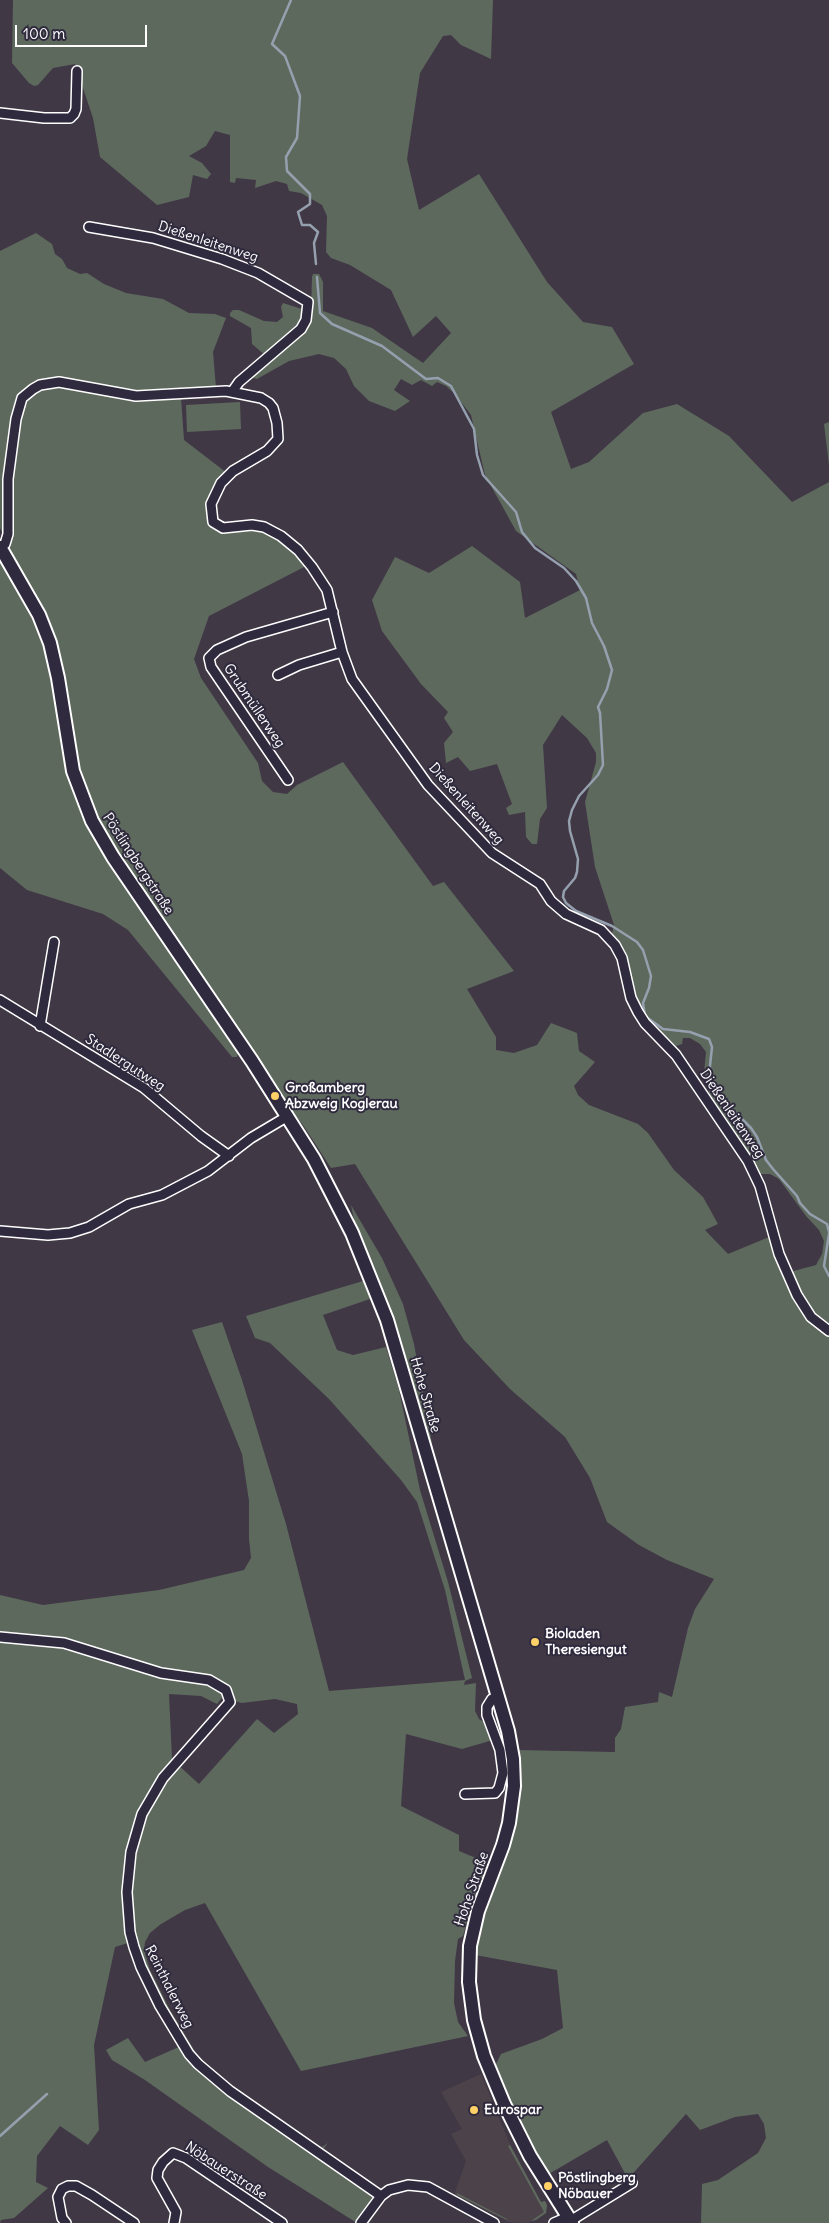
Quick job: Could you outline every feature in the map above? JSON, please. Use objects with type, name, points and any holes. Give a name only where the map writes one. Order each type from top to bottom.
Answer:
[{"type":"main road","name":"Pöstlingbergstraße","points":[[0,547],[39,615],[50,643],[58,678],[73,771],[92,821],[114,857],[288,1116]]},
{"type":"main road","name":"Hohe Straße","points":[[288,1116],[335,1197],[377,1292],[387,1320],[508,1731],[513,1759],[512,1805],[504,1845],[478,1911],[474,1929],[469,1964],[470,2000],[484,2056],[504,2104],[530,2156],[570,2220]]},
{"type":"street","points":[[0,112],[44,118],[70,118],[76,109],[77,71]]},
{"type":"street","name":"Dießenleitenweg","points":[[89,227],[153,238],[222,259],[258,273],[308,302],[306,320],[298,334],[239,382],[232,392]]},
{"type":"street","name":"Dießenleitenweg","points":[[0,547],[5,544],[8,534],[8,479],[16,420],[22,398],[40,385],[59,382],[78,384],[136,396],[232,392],[261,398],[270,403],[274,412],[278,436],[272,448],[233,471],[221,482],[211,504],[213,522],[223,528],[258,526],[277,533],[290,542],[308,561],[329,596],[349,673],[424,779],[492,853],[540,884],[551,901],[563,912],[600,930],[617,949],[623,962],[631,998],[638,1012],[676,1055],[748,1161],[760,1186],[779,1254],[797,1295],[812,1317],[829,1331]]},
{"type":"street","name":"Grubmüllerweg","points":[[288,780],[211,667],[209,658],[217,650],[246,636],[333,612]]},
{"type":"street","points":[[278,675],[299,665],[342,652]]},
{"type":"street","points":[[40,1026],[54,942]]},
{"type":"street","name":"Stadlergutweg","points":[[0,1000],[144,1088],[201,1136],[229,1156]]},
{"type":"street","points":[[0,1231],[48,1235],[79,1230],[96,1224],[129,1204],[157,1197],[208,1171],[251,1138],[288,1116]]},
{"type":"street","name":"Reinthalerweg","points":[[0,1637],[64,1643],[161,1673],[209,1680],[226,1690],[230,1702],[163,1778],[142,1814],[131,1852],[127,1892],[130,1932],[134,1947],[141,1967],[160,2006],[189,2054],[198,2064],[224,2087],[380,2196]]},
{"type":"street","points":[[465,1794],[495,1793],[499,1788],[503,1773],[500,1750],[487,1715],[487,1707],[492,1700],[498,1697]]},
{"type":"street","name":"Nöbauerstraße","points":[[174,2223],[176,2212],[157,2178],[158,2170],[174,2153],[186,2158],[282,2223]]},
{"type":"street","points":[[554,2223],[570,2220],[632,2182]]},
{"type":"street","points":[[361,2223],[380,2196],[389,2190],[408,2185],[428,2187],[494,2223]]},
{"type":"street","points":[[66,2223],[62,2218],[58,2197],[62,2189],[68,2186],[76,2186],[92,2194],[134,2223]]},
{"type":"shaded area","points":[[481,2074],[509,2142],[541,2202],[545,2201],[547,2205],[546,2213],[536,2220],[525,2223],[509,2222],[454,2195],[466,2161],[451,2134],[462,2129],[441,2092]]},
{"type":"green space","points":[[13,0],[493,0],[491,59],[461,45],[451,35],[443,36],[420,73],[407,159],[419,210],[479,174],[547,282],[583,322],[612,327],[634,364],[551,412],[571,469],[589,462],[643,413],[677,404],[729,436],[792,502],[829,482],[829,1326],[806,1305],[790,1272],[816,1265],[822,1254],[824,1241],[819,1230],[806,1216],[779,1179],[770,1174],[759,1174],[712,1104],[704,1073],[706,1052],[700,1044],[690,1038],[683,1038],[682,1044],[676,1046],[650,1021],[637,1002],[625,955],[612,933],[614,925],[595,867],[585,802],[596,762],[596,753],[587,738],[562,715],[543,745],[547,808],[540,819],[537,844],[532,844],[526,837],[525,812],[509,815],[506,808],[512,804],[497,764],[470,771],[458,757],[446,763],[444,743],[453,732],[444,718],[448,712],[421,684],[382,631],[372,600],[395,557],[429,573],[472,546],[520,582],[525,618],[580,590],[576,574],[516,531],[485,475],[471,415],[455,394],[446,386],[437,382],[432,386],[421,380],[412,385],[401,379],[394,390],[410,401],[395,411],[369,401],[354,386],[346,369],[334,358],[319,354],[289,361],[257,379],[253,378],[253,374],[267,357],[252,344],[251,328],[230,316],[230,313],[233,310],[239,310],[264,321],[277,322],[283,317],[281,307],[283,303],[311,312],[312,277],[313,274],[319,274],[323,282],[323,311],[372,328],[423,363],[451,333],[436,316],[413,337],[391,290],[350,265],[331,258],[326,252],[327,216],[322,205],[301,193],[289,191],[287,184],[276,181],[255,188],[256,180],[236,178],[235,183],[230,182],[230,135],[215,131],[206,146],[189,156],[202,163],[211,174],[207,179],[193,175],[189,197],[157,205],[100,157],[93,118],[75,64],[53,68],[38,85],[34,86],[29,83],[12,63]]},
{"type":"green space","points":[[36,233],[52,244],[55,254],[62,259],[67,268],[80,274],[87,273],[104,284],[126,293],[163,299],[189,313],[215,314],[226,318],[213,352],[216,388],[149,392],[59,379],[31,386],[24,390],[19,397],[2,532],[0,528],[0,251]]},
{"type":"green space","points":[[59,386],[149,399],[181,398],[184,440],[227,473],[210,518],[237,529],[260,530],[275,536],[306,566],[209,616],[194,659],[201,678],[258,763],[262,781],[273,792],[287,794],[297,785],[343,762],[433,886],[444,882],[514,971],[467,989],[496,1037],[496,1050],[514,1053],[537,1045],[551,1023],[577,1033],[579,1051],[595,1062],[574,1086],[578,1095],[589,1105],[638,1124],[648,1133],[674,1170],[703,1197],[718,1224],[705,1230],[728,1254],[769,1237],[790,1284],[829,1334],[829,2223],[701,2223],[702,2184],[718,2180],[758,2153],[766,2138],[764,2124],[758,2114],[735,2117],[700,2130],[686,2114],[628,2179],[607,2140],[547,2175],[519,2123],[494,2068],[501,2054],[542,2039],[563,2028],[557,1970],[475,1955],[480,1925],[495,1881],[516,1750],[615,1752],[615,1738],[621,1729],[625,1707],[658,1702],[659,1692],[672,1697],[688,1628],[695,1609],[714,1579],[667,1560],[639,1545],[607,1522],[590,1478],[565,1437],[510,1389],[464,1340],[355,1164],[331,1168],[303,1125],[198,988],[198,995],[238,1052],[237,1057],[232,1057],[128,930],[103,914],[27,890],[0,868],[0,562],[31,617],[43,646],[55,646],[10,553],[12,478],[19,420],[25,400],[41,388]]},
{"type":"green space","points":[[240,402],[241,429],[187,432],[186,405]]},
{"type":"green space","points":[[829,422],[829,465],[824,424]]},
{"type":"green space","points":[[351,1205],[382,1258],[403,1304],[414,1344],[434,1455],[403,1347],[354,1220]]},
{"type":"green space","points":[[363,1281],[370,1299],[323,1315],[337,1350],[353,1355],[386,1347],[399,1390],[420,1490],[448,1582],[472,1678],[465,1681],[464,1685],[476,1683],[475,1711],[479,1719],[487,1724],[493,1740],[462,1749],[406,1734],[401,1806],[459,1835],[459,1851],[488,1863],[472,1903],[463,1936],[458,1939],[455,1961],[454,2003],[458,2022],[468,2036],[301,2071],[205,1903],[185,1910],[161,1924],[150,1933],[145,1942],[144,1950],[150,1970],[169,2008],[197,2055],[224,2083],[207,2071],[187,2048],[168,2015],[134,1941],[130,1918],[130,1891],[141,1830],[153,1799],[177,1764],[199,1784],[257,1719],[274,1733],[298,1714],[297,1704],[275,1699],[242,1703],[234,1701],[228,1686],[218,1679],[162,1670],[60,1640],[63,1648],[114,1664],[161,1675],[209,1682],[224,1695],[217,1704],[201,1696],[169,1694],[172,1759],[147,1798],[133,1832],[125,1871],[123,1910],[128,1943],[115,1947],[94,2045],[99,2130],[88,2145],[60,2126],[37,2156],[36,2182],[48,2188],[14,2218],[1,2220],[0,2223],[0,1595],[43,1605],[159,1590],[244,1570],[251,1558],[249,1501],[242,1454],[192,1330],[222,1322],[242,1380],[286,1524],[329,1691],[465,1680],[445,1590],[417,1502],[401,1480],[329,1399],[270,1343],[255,1338],[246,1316]]},
{"type":"green space","points":[[128,2038],[145,2062],[181,2046],[189,2059],[373,2196],[357,2223],[268,2167],[145,2080],[112,2060],[106,2050]]},
{"type":"green space","points":[[226,2084],[316,2146],[322,2147],[328,2143],[324,2148],[315,2147]]},
{"type":"green space","points":[[510,2145],[541,2202],[545,2201],[547,2205],[546,2213],[536,2220],[531,2221],[544,2212],[508,2146]]},
{"type":"green space","points":[[457,2193],[507,2219],[507,2220],[457,2195]]},
{"type":"waterway","points":[[291,0],[272,44],[285,56],[300,96],[297,138],[286,157],[287,171],[310,194],[310,204],[298,212],[302,225],[310,225],[318,232],[314,243],[316,264]]},
{"type":"waterway","points":[[317,277],[320,313],[332,324],[382,346],[426,379],[438,378],[451,386],[474,429],[477,455],[483,475],[516,512],[522,532],[535,548],[564,568],[576,581],[586,598],[592,623],[604,646],[612,670],[607,689],[598,707],[603,765],[598,775],[579,796],[572,810],[569,821],[578,859],[577,872],[575,878],[564,891],[563,897],[566,903],[576,911],[612,926],[637,942],[643,950],[651,976],[643,1003],[645,1016],[663,1029],[690,1032],[709,1039],[712,1047],[709,1075],[714,1087],[722,1099],[751,1128],[757,1137],[766,1160],[773,1169],[810,1214],[827,1224],[829,1232]]},
{"type":"waterway","points":[[829,1234],[824,1266],[829,1276]]},
{"type":"waterway","points":[[0,2136],[47,2094]]},
{"type":"place","name":"Großamberg Abzweig Koglerau","points":[[275,1096]]},
{"type":"place","name":"Bioladen Theresiengut","points":[[535,1642]]},
{"type":"place","name":"Eurospar","points":[[474,2110]]},
{"type":"place","name":"Pöstlingberg Nöbauer","points":[[548,2186]]}]
